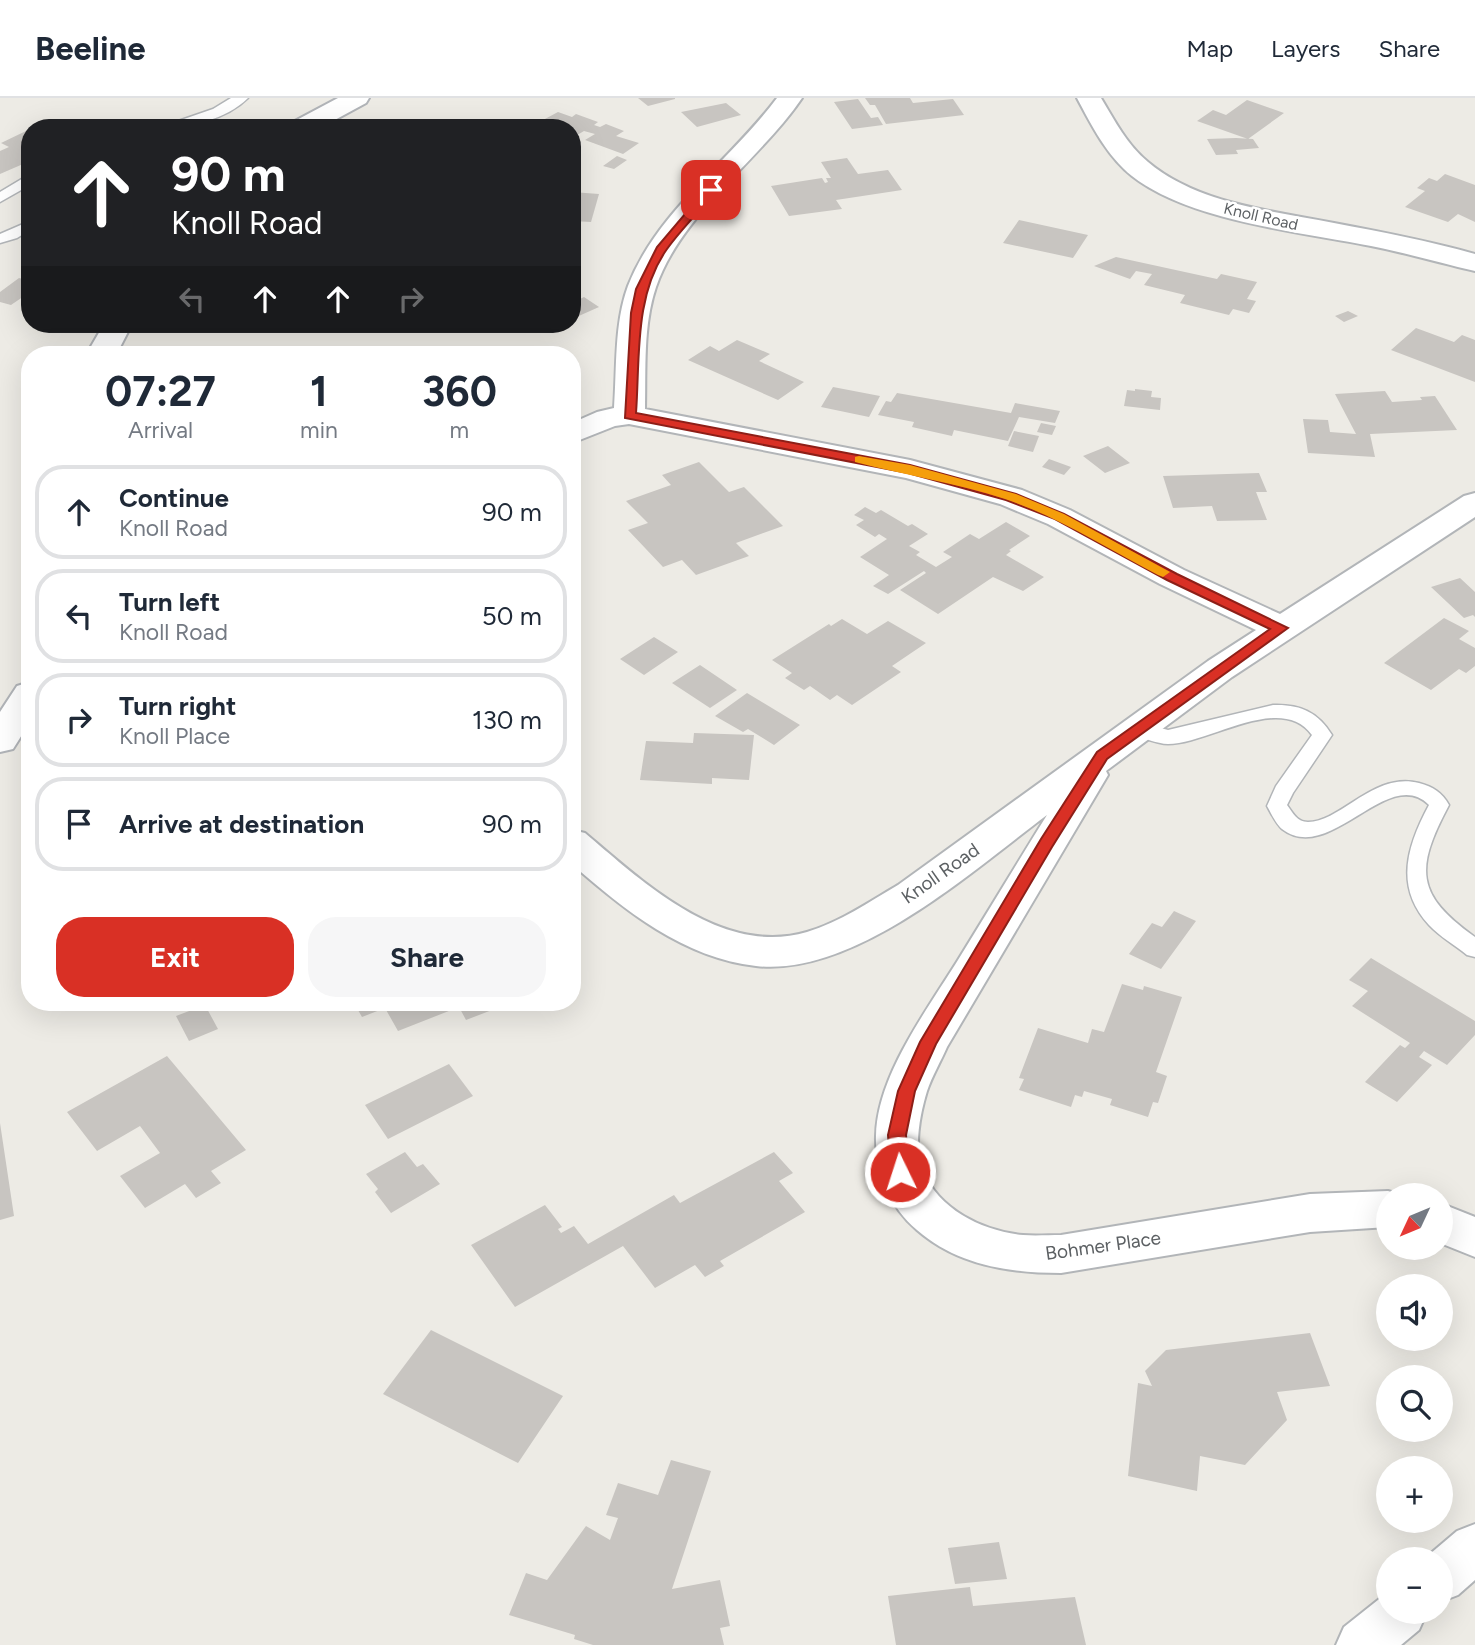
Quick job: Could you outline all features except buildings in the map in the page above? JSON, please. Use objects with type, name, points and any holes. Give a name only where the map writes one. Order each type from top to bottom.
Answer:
[{"type":"street","points":[[317,119],[357,98]]},
{"type":"street","points":[[629,415],[637,313],[650,268],[675,231],[790,98]]},
{"type":"street","name":"Knoll Road","points":[[1089,98],[1116,145],[1132,162],[1149,177],[1179,193],[1247,213],[1431,250],[1475,262]]},
{"type":"street","points":[[581,430],[608,418],[629,415],[910,469],[1011,497],[1059,517],[1172,577],[1281,628]]},
{"type":"street","name":"Knoll Road","points":[[581,851],[626,889],[673,922],[717,940],[755,950],[786,951],[825,942],[865,923],[912,894],[1281,628],[1475,503]]},
{"type":"street","points":[[0,740],[21,708]]},
{"type":"street","name":"Bohmer Place","points":[[1102,755],[929,1042],[906,1091],[897,1135],[900,1172],[920,1206],[952,1233],[978,1244],[1023,1254],[1061,1254],[1311,1213],[1376,1210]]},
{"type":"street","points":[[1453,1228],[1475,1238]]},
{"type":"street","points":[[1453,1567],[1475,1548]]},
{"type":"street","points":[[1363,1645],[1387,1624]]},
{"type":"lane","points":[[197,119],[219,113],[241,98]]},
{"type":"lane","points":[[0,198],[21,184]]},
{"type":"lane","points":[[0,239],[21,229]]},
{"type":"lane","points":[[1138,729],[1168,737],[1273,711],[1290,710],[1307,716],[1315,721],[1321,735],[1283,791],[1277,806],[1283,818],[1304,831],[1317,830],[1384,791],[1400,787],[1427,792],[1439,805],[1416,856],[1414,877],[1424,901],[1436,919],[1475,949]]},
{"type":"slow traffic","points":[[859,460],[910,469],[1011,497],[1059,517],[1163,572]]},
{"type":"route","points":[[711,190],[661,249],[642,289],[637,313],[629,415],[910,469],[1011,497],[1059,517],[1218,600],[1281,628],[1102,755],[929,1042],[906,1091],[897,1135],[900,1172]]}]
